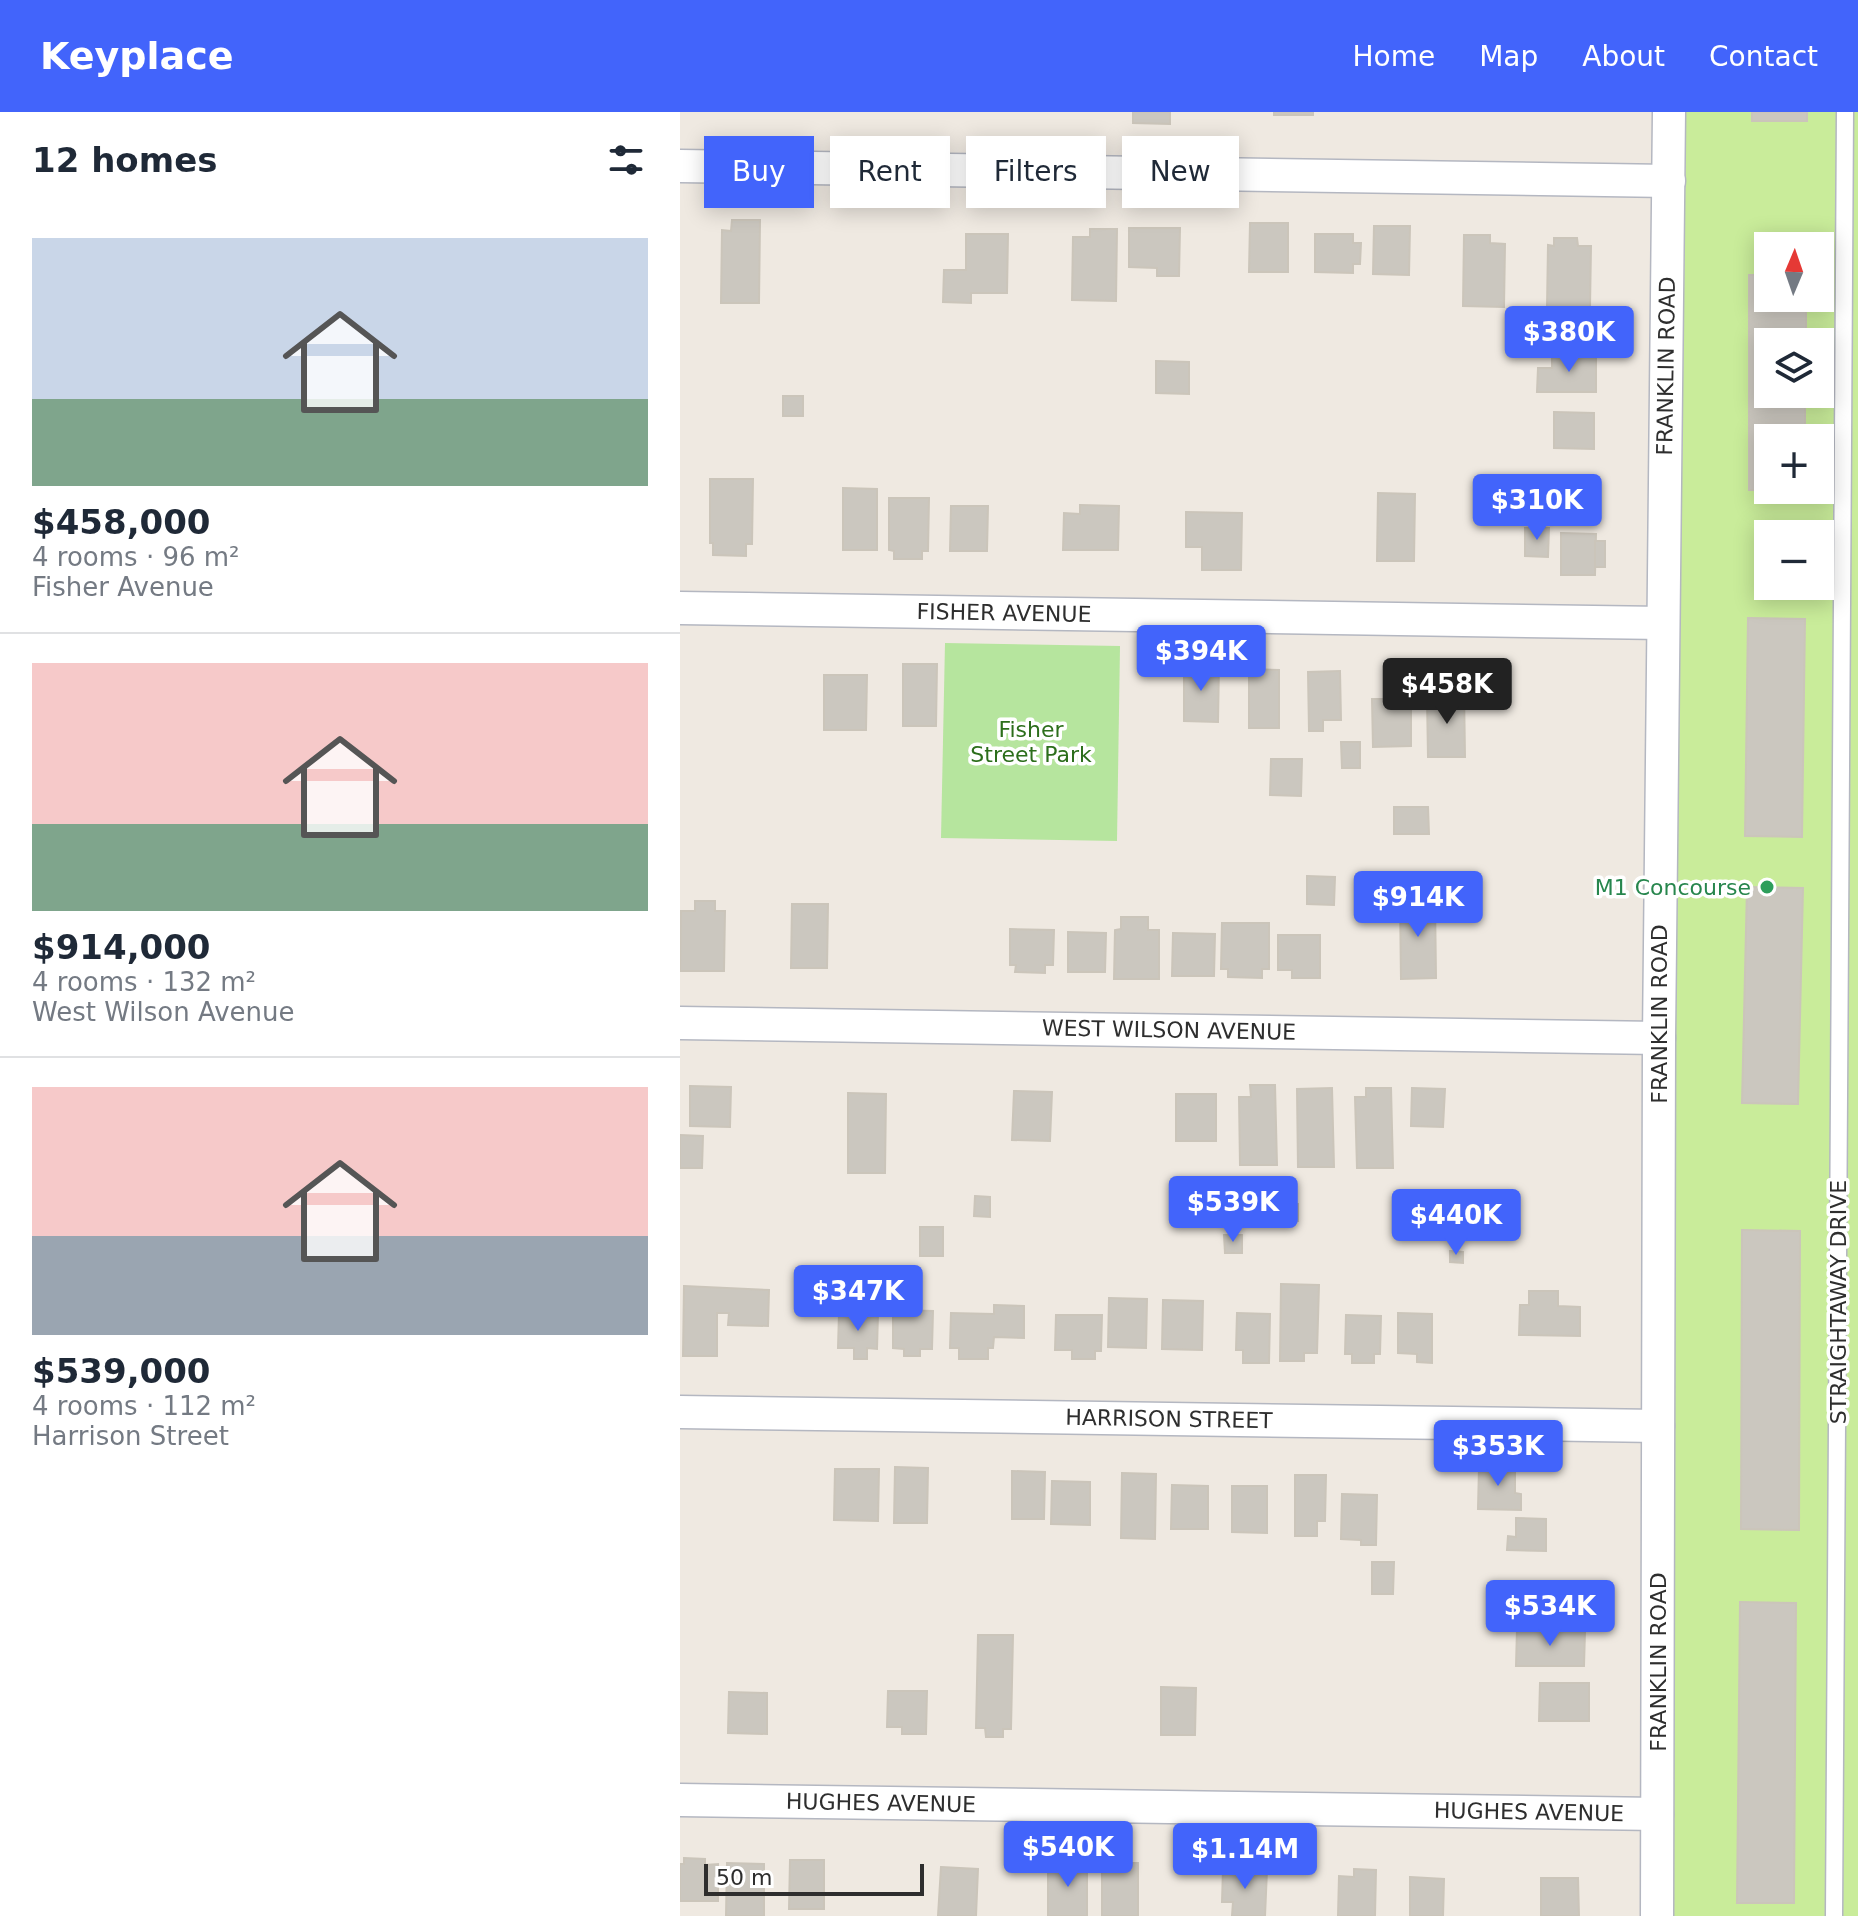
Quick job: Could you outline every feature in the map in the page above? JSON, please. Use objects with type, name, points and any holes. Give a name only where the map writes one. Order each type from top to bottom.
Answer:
[{"type":"street","name":"FRANKLIN ROAD","points":[[1657,1916],[1659,1038],[1669,112]]},
{"type":"street","points":[[680,166],[1669,181]]},
{"type":"street","name":"FISHER AVENUE","points":[[680,608],[1663,623]]},
{"type":"street","name":"WEST WILSON AVENUE","points":[[680,1023],[1659,1038]]},
{"type":"street","name":"HARRISON STREET","points":[[680,1412],[1658,1426]]},
{"type":"street","name":"HUGHES AVENUE","points":[[680,1800],[1657,1814]]},
{"type":"lane","name":"STRAIGHTAWAY DRIVE","points":[[1834,1916],[1845,112]]},
{"type":"green space","name":"M1 Concourse","points":[[1686,112],[1858,112],[1858,1916],[1672,1916],[1674,1188]]},
{"type":"green space","name":"Fisher Street Park","points":[[945,643],[1120,646],[1117,841],[941,838]]},
{"type":"building","points":[[1133,112],[1170,112],[1170,124],[1133,123]]},
{"type":"building","points":[[1274,112],[1313,112],[1313,115],[1274,115]]},
{"type":"building","points":[[1752,112],[1807,112],[1807,121],[1752,121]]},
{"type":"building","points":[[732,220],[760,220],[759,303],[721,303],[722,230],[731,231]]},
{"type":"building","points":[[1250,223],[1288,223],[1288,272],[1249,272]]},
{"type":"building","points":[[1374,226],[1410,226],[1409,275],[1373,274]]},
{"type":"building","points":[[1129,228],[1180,228],[1179,276],[1157,276],[1157,268],[1129,267]]},
{"type":"building","points":[[1090,229],[1117,229],[1116,301],[1072,300],[1073,237],[1090,237]]},
{"type":"building","points":[[966,234],[1008,234],[1007,293],[971,293],[971,303],[943,302],[944,270],[966,270]]},
{"type":"building","points":[[1315,234],[1353,234],[1353,243],[1361,243],[1360,264],[1353,264],[1353,273],[1315,272]]},
{"type":"building","points":[[1464,235],[1490,235],[1490,243],[1505,244],[1504,307],[1463,306]]},
{"type":"building","points":[[1554,238],[1577,238],[1578,246],[1591,246],[1590,308],[1547,308],[1548,245],[1554,246]]},
{"type":"building","points":[[1749,275],[1754,275],[1754,312],[1806,312],[1806,328],[1754,328],[1754,408],[1805,408],[1805,424],[1754,424],[1754,490],[1749,490]]},
{"type":"building","points":[[1552,353],[1596,354],[1596,392],[1537,392],[1538,368],[1552,368]]},
{"type":"building","points":[[1156,361],[1189,362],[1189,394],[1156,393]]},
{"type":"building","points":[[783,396],[803,396],[803,416],[783,416]]},
{"type":"building","points":[[1554,412],[1594,413],[1594,449],[1554,448]]},
{"type":"building","points":[[710,479],[753,479],[752,544],[746,544],[746,556],[713,555],[713,543],[710,543]]},
{"type":"building","points":[[843,488],[877,489],[877,550],[843,550]]},
{"type":"building","points":[[1378,493],[1415,494],[1414,561],[1377,561]]},
{"type":"building","points":[[889,498],[929,498],[928,551],[922,551],[922,559],[894,559],[894,551],[889,550]]},
{"type":"building","points":[[1080,505],[1119,506],[1118,550],[1063,550],[1064,513],[1080,514]]},
{"type":"building","points":[[951,506],[988,506],[987,551],[950,551]]},
{"type":"building","points":[[1186,512],[1242,513],[1241,570],[1202,570],[1202,547],[1186,547]]},
{"type":"building","points":[[1525,528],[1549,528],[1548,557],[1525,556]]},
{"type":"building","points":[[1561,533],[1596,534],[1595,575],[1561,575]]},
{"type":"building","points":[[1595,541],[1605,541],[1605,567],[1595,567]]},
{"type":"building","points":[[1748,618],[1805,619],[1802,837],[1745,836]]},
{"type":"building","points":[[903,664],[937,664],[936,726],[903,726]]},
{"type":"building","points":[[1184,665],[1219,665],[1218,722],[1184,721]]},
{"type":"building","points":[[1249,669],[1279,670],[1279,728],[1249,728]]},
{"type":"building","points":[[1340,671],[1341,720],[1323,720],[1323,731],[1309,731],[1308,672]]},
{"type":"building","points":[[824,675],[867,675],[866,730],[824,730]]},
{"type":"building","points":[[1452,689],[1464,689],[1465,757],[1428,757],[1427,698],[1452,697]]},
{"type":"building","points":[[1372,699],[1411,699],[1411,746],[1373,747]]},
{"type":"building","points":[[1341,742],[1360,742],[1360,768],[1342,768]]},
{"type":"building","points":[[1271,759],[1302,759],[1301,796],[1270,795]]},
{"type":"building","points":[[1394,807],[1428,807],[1429,834],[1394,834]]},
{"type":"building","points":[[1307,876],[1335,877],[1334,905],[1307,904]]},
{"type":"building","points":[[1747,887],[1803,888],[1798,1104],[1742,1103]]},
{"type":"building","points":[[1435,899],[1436,978],[1401,979],[1400,900]]},
{"type":"building","points":[[695,901],[715,901],[715,911],[725,911],[724,971],[680,971],[681,911],[695,911]]},
{"type":"building","points":[[792,904],[828,904],[827,968],[791,968]]},
{"type":"building","points":[[1121,917],[1148,917],[1148,930],[1159,930],[1159,979],[1114,979],[1115,930],[1121,929]]},
{"type":"building","points":[[1222,923],[1269,923],[1269,969],[1262,969],[1262,978],[1228,977],[1228,969],[1221,969]]},
{"type":"building","points":[[1010,929],[1054,930],[1053,965],[1045,965],[1045,973],[1015,972],[1016,965],[1010,965]]},
{"type":"building","points":[[1068,932],[1106,933],[1105,972],[1068,972]]},
{"type":"building","points":[[1173,933],[1215,934],[1214,976],[1172,976]]},
{"type":"building","points":[[1278,935],[1320,935],[1320,978],[1292,978],[1292,970],[1278,970]]},
{"type":"building","points":[[1250,1085],[1275,1085],[1277,1165],[1240,1165],[1239,1097],[1251,1097]]},
{"type":"building","points":[[690,1086],[731,1087],[730,1127],[690,1126]]},
{"type":"building","points":[[1332,1088],[1334,1167],[1298,1167],[1297,1089]]},
{"type":"building","points":[[1366,1088],[1391,1088],[1393,1168],[1357,1168],[1355,1097],[1366,1097]]},
{"type":"building","points":[[1412,1088],[1445,1089],[1443,1127],[1411,1126]]},
{"type":"building","points":[[1014,1091],[1052,1092],[1050,1141],[1012,1140]]},
{"type":"building","points":[[848,1093],[886,1094],[885,1173],[848,1173]]},
{"type":"building","points":[[1176,1094],[1216,1094],[1216,1141],[1176,1141]]},
{"type":"building","points":[[680,1135],[703,1136],[702,1168],[680,1168]]},
{"type":"building","points":[[975,1196],[990,1197],[990,1217],[974,1216]]},
{"type":"building","points":[[1276,1204],[1298,1204],[1298,1221],[1276,1221]]},
{"type":"building","points":[[920,1227],[943,1227],[943,1256],[920,1256]]},
{"type":"building","points":[[1742,1230],[1800,1231],[1799,1530],[1741,1529]]},
{"type":"building","points":[[1224,1235],[1242,1235],[1242,1253],[1225,1253]]},
{"type":"building","points":[[1450,1251],[1463,1252],[1463,1263],[1450,1262]]},
{"type":"building","points":[[864,1276],[880,1276],[880,1286],[864,1286]]},
{"type":"building","points":[[1281,1284],[1319,1285],[1317,1353],[1304,1353],[1304,1361],[1280,1361]]},
{"type":"building","points":[[684,1286],[769,1290],[768,1326],[728,1325],[729,1313],[717,1313],[717,1356],[683,1356]]},
{"type":"building","points":[[1529,1291],[1558,1291],[1558,1306],[1580,1307],[1580,1336],[1519,1335],[1520,1305],[1529,1305]]},
{"type":"building","points":[[1109,1298],[1147,1299],[1146,1348],[1108,1347]]},
{"type":"building","points":[[1163,1300],[1203,1301],[1202,1350],[1162,1349]]},
{"type":"building","points":[[994,1305],[1024,1306],[1024,1338],[994,1337],[993,1348],[988,1348],[988,1359],[959,1359],[959,1348],[950,1348],[951,1313],[994,1314]]},
{"type":"building","points":[[893,1310],[933,1311],[932,1349],[920,1349],[920,1356],[904,1356],[904,1349],[893,1348]]},
{"type":"building","points":[[839,1313],[878,1313],[877,1349],[867,1348],[867,1359],[854,1359],[854,1348],[838,1348]]},
{"type":"building","points":[[1237,1313],[1270,1314],[1269,1363],[1243,1363],[1243,1350],[1236,1350]]},
{"type":"building","points":[[1398,1313],[1432,1314],[1432,1363],[1417,1362],[1417,1354],[1398,1353]]},
{"type":"building","points":[[1056,1315],[1102,1315],[1101,1351],[1095,1351],[1095,1359],[1072,1359],[1072,1350],[1055,1350]]},
{"type":"building","points":[[1346,1315],[1381,1316],[1380,1354],[1374,1354],[1374,1363],[1352,1363],[1352,1354],[1345,1354]]},
{"type":"building","points":[[1491,1460],[1507,1460],[1507,1468],[1515,1468],[1515,1493],[1521,1494],[1521,1510],[1478,1509],[1479,1467],[1491,1467]]},
{"type":"building","points":[[895,1467],[928,1468],[927,1523],[894,1523]]},
{"type":"building","points":[[835,1469],[879,1469],[878,1521],[834,1520]]},
{"type":"building","points":[[1012,1471],[1045,1472],[1044,1519],[1012,1519]]},
{"type":"building","points":[[1122,1473],[1156,1474],[1155,1539],[1121,1538]]},
{"type":"building","points":[[1295,1475],[1326,1475],[1325,1521],[1317,1521],[1317,1536],[1295,1536]]},
{"type":"building","points":[[1052,1481],[1090,1482],[1090,1525],[1051,1524]]},
{"type":"building","points":[[1172,1485],[1208,1486],[1208,1529],[1171,1529]]},
{"type":"building","points":[[1232,1486],[1267,1486],[1267,1533],[1232,1532]]},
{"type":"building","points":[[1342,1494],[1377,1495],[1376,1545],[1361,1545],[1361,1540],[1341,1539]]},
{"type":"building","points":[[1516,1518],[1546,1519],[1546,1551],[1507,1550],[1508,1536],[1516,1537]]},
{"type":"building","points":[[1372,1562],[1394,1562],[1393,1594],[1372,1594]]},
{"type":"building","points":[[1740,1602],[1796,1603],[1794,1903],[1737,1903]]},
{"type":"building","points":[[1517,1629],[1585,1631],[1584,1666],[1516,1666]]},
{"type":"building","points":[[978,1635],[1013,1635],[1011,1729],[1003,1729],[1003,1737],[986,1737],[985,1728],[976,1728]]},
{"type":"building","points":[[1540,1683],[1589,1683],[1589,1721],[1539,1721]]},
{"type":"building","points":[[1161,1687],[1196,1688],[1195,1735],[1161,1735]]},
{"type":"building","points":[[888,1691],[927,1691],[926,1734],[902,1734],[902,1727],[887,1727]]},
{"type":"building","points":[[729,1692],[767,1693],[767,1734],[728,1733]]},
{"type":"building","points":[[684,1858],[705,1859],[705,1865],[718,1864],[718,1901],[680,1901],[680,1864],[684,1864]]},
{"type":"building","points":[[790,1860],[824,1860],[824,1909],[789,1909]]},
{"type":"building","points":[[1048,1862],[1087,1862],[1087,1916],[1048,1916]]},
{"type":"building","points":[[727,1863],[764,1864],[764,1916],[726,1916]]},
{"type":"building","points":[[1102,1863],[1138,1863],[1138,1916],[1102,1916]]},
{"type":"building","points":[[941,1867],[978,1869],[976,1916],[938,1916]]},
{"type":"building","points":[[1223,1869],[1267,1870],[1265,1916],[1232,1916],[1233,1902],[1222,1902]]},
{"type":"building","points":[[1354,1869],[1376,1870],[1375,1916],[1338,1916],[1339,1876],[1354,1877]]},
{"type":"building","points":[[1410,1877],[1444,1879],[1443,1916],[1410,1916]]},
{"type":"building","points":[[1541,1878],[1578,1878],[1579,1916],[1541,1916]]},
{"type":"place","name":"M1 Concourse","points":[[1767,887]]}]
